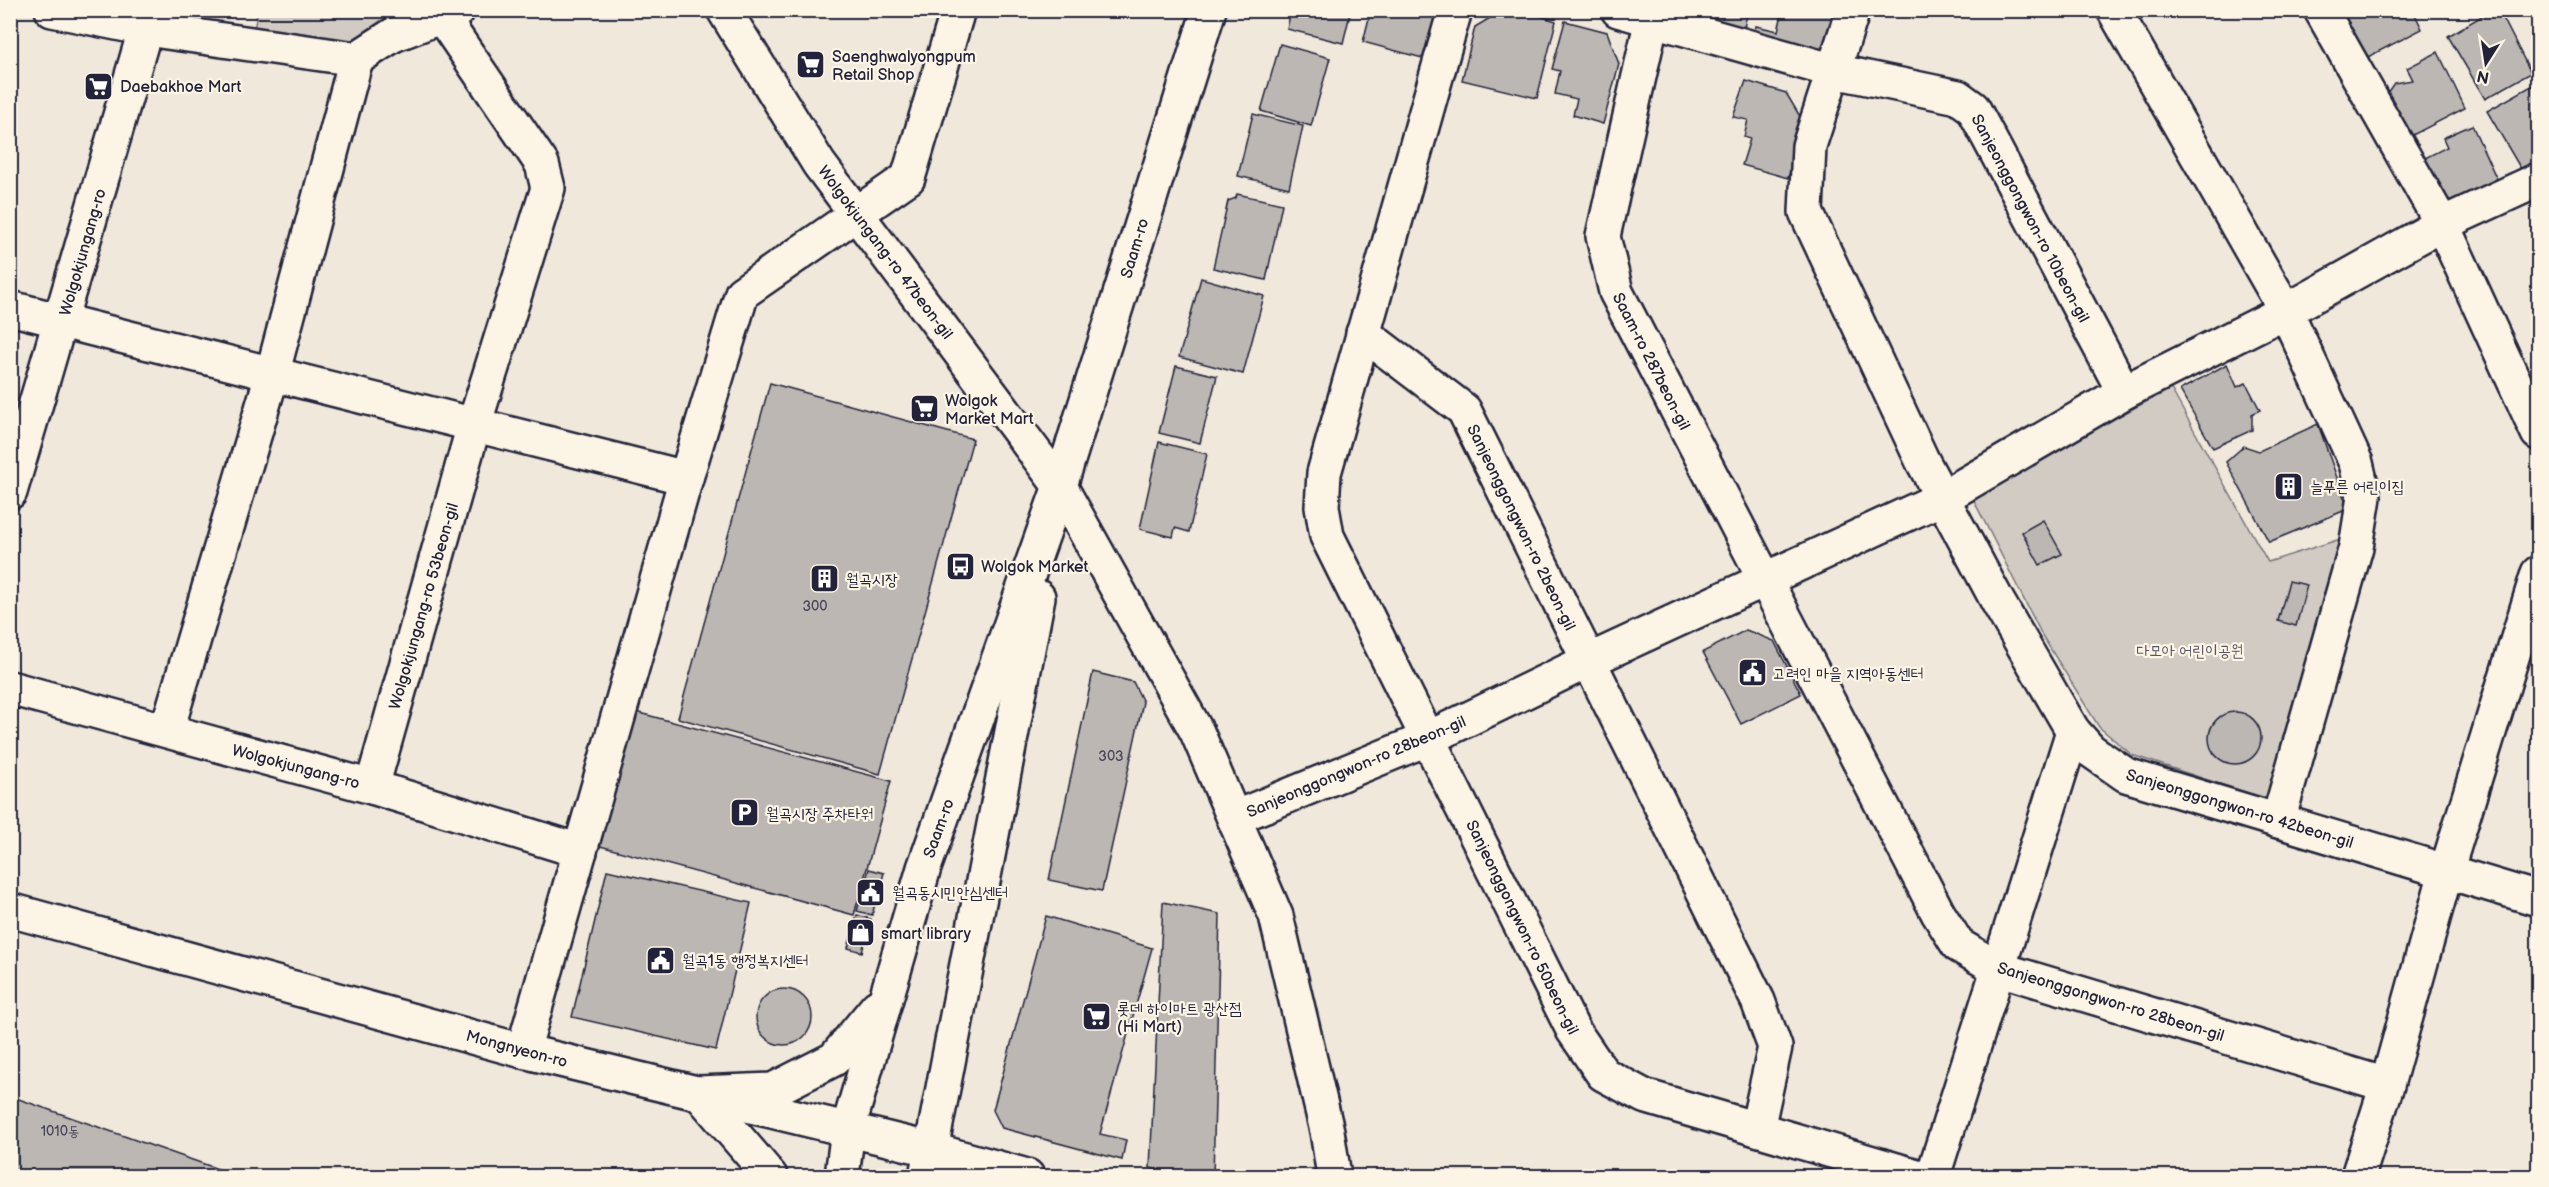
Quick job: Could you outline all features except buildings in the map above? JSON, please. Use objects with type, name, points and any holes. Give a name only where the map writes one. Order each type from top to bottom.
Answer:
[{"type":"street","points":[[52,10],[148,20],[356,59]]},
{"type":"street","name":"Wolgokjungang-ro 47beon-gil","points":[[724,10],[819,164],[1060,486],[1197,732],[1234,818]]},
{"type":"street","points":[[523,1051],[686,478],[742,293],[908,178],[958,10]]},
{"type":"street","name":"Saam-ro","points":[[842,1176],[848,1130],[924,868],[1060,486],[1209,10]]},
{"type":"street","points":[[1429,738],[1327,536],[1322,507],[1324,473],[1455,10]]},
{"type":"street","points":[[1618,10],[1653,15],[1834,71]]},
{"type":"street","points":[[1853,10],[1809,146],[1806,212],[1849,308],[1942,498]]},
{"type":"street","points":[[2114,10],[2286,311],[2356,463],[2364,497],[2356,547],[2278,821]]},
{"type":"street","points":[[2321,10],[2442,224],[2538,433]]},
{"type":"street","points":[[168,730],[272,375],[356,59],[393,35],[450,14],[542,164],[548,188],[474,425]]},
{"type":"street","name":"Saam-ro 287beon-gil","points":[[1653,15],[1603,236],[1616,292],[1765,582]]},
{"type":"street","name":"Wolgokjungang-ro","points":[[10,492],[62,322],[148,20]]},
{"type":"street","name":"Sanjeonggongwon-ro 10beon-gil","points":[[1834,71],[1958,97],[1973,108],[2124,392]]},
{"type":"street","points":[[2124,392],[2286,311],[2442,224],[2538,180]]},
{"type":"street","points":[[10,308],[686,478]]},
{"type":"street","name":"Sanjeonggongwon-ro 2beon-gil","points":[[1363,333],[1464,410],[1588,661]]},
{"type":"street","name":"Sanjeonggongwon-ro 28beon-gil","points":[[1334,1176],[1327,1131],[1276,916],[1234,818],[1429,738],[1588,661],[1765,582],[1942,498],[2124,392]]},
{"type":"street","name":"Wolgokjungang-ro 53beon-gil","points":[[372,787],[474,425]]},
{"type":"street","name":"Saam-ro","points":[[928,1163],[1060,486]]},
{"type":"street","name":"Sanjeonggongwon-ro 42beon-gil","points":[[1942,498],[1998,602],[2073,731],[2090,750],[2126,775],[2538,899]]},
{"type":"street","points":[[2358,1176],[2387,1085],[2446,872],[2538,573]]},
{"type":"street","name":"Sanjeonggongwon-ro 28beon-gil","points":[[1765,582],[1958,945],[1999,969],[2387,1085]]},
{"type":"street","points":[[1588,661],[1758,1001],[1775,1047],[1757,1129]]},
{"type":"street","name":"Wolgokjungang-ro","points":[[10,688],[372,787],[580,850]]},
{"type":"street","points":[[1934,1176],[2073,731]]},
{"type":"street","name":"Sanjeonggongwon-ro 50beon-gil","points":[[1429,738],[1572,1030],[1603,1074],[1644,1096],[1917,1176]]},
{"type":"street","name":"Mongnyeon-ro","points":[[10,910],[523,1051],[848,1130],[928,1163],[1027,1176]]},
{"type":"street","points":[[699,1093],[773,1090],[834,1059],[887,995]]},
{"type":"street","points":[[699,1093],[770,1176]]},
{"type":"green space","points":[[258,11],[427,11],[352,48],[253,32]]},
{"type":"green space","name":"다모아 어린이공원","points":[[2171,389],[2268,562],[2344,538],[2269,800],[2132,755],[2099,727],[2043,637],[1970,493]]},
{"type":"place","name":"Saenghwalyongpum Retail Shop","points":[[811,65]]},
{"type":"place","name":"Daebakhoe Mart","points":[[99,86]]},
{"type":"place","name":"Wolgok Market Mart","points":[[924,409]]},
{"type":"place","name":"늘푸른 어린이집","points":[[2289,486]]},
{"type":"place","name":"Wolgok Market","points":[[960,566]]},
{"type":"place","name":"월곡시장","points":[[825,579]]},
{"type":"place","name":"고려인 마을 지역아동센터","points":[[1752,673]]},
{"type":"place","name":"월곡시장 주차타워","points":[[745,813]]},
{"type":"place","name":"월곡동시민안심센터","points":[[871,892]]},
{"type":"place","name":"smart library","points":[[860,933]]},
{"type":"place","name":"월곡1동 행정복지센터","points":[[661,960]]},
{"type":"place","name":"롯데 하이마트 광산점 (Hi Mart)","points":[[1096,1017]]}]
